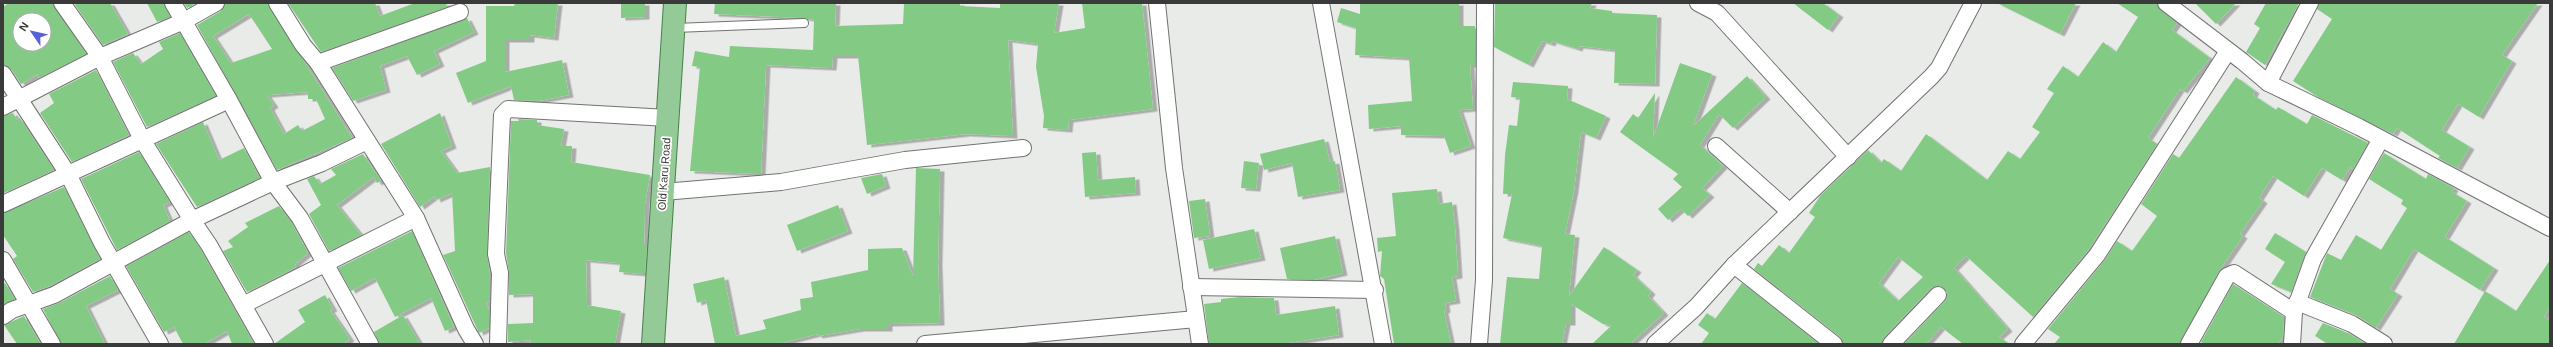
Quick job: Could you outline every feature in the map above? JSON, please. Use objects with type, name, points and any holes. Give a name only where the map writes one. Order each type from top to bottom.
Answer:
[{"type":"main road","name":"Old Karu Road","points":[[653,344],[675,3]]},
{"type":"street","points":[[62,3],[100,57],[143,140],[209,245],[265,344]]},
{"type":"street","points":[[173,3],[230,100],[273,182],[300,218],[324,265],[370,344]]},
{"type":"street","points":[[3,107],[100,57],[184,21],[216,3]]},
{"type":"street","points":[[277,3],[303,46],[318,63],[416,218],[466,329],[475,344]]},
{"type":"street","points":[[1157,3],[1174,168],[1200,344]]},
{"type":"street","points":[[1321,3],[1375,290],[1383,344]]},
{"type":"street","points":[[1479,344],[1484,280],[1485,3]]},
{"type":"street","points":[[1698,3],[1717,13],[1848,157]]},
{"type":"street","points":[[1655,344],[1696,307],[1734,265],[1939,68],[1973,3]]},
{"type":"street","points":[[2166,3],[2268,83],[2381,139],[2550,228]]},
{"type":"street","points":[[2268,83],[2310,3]]},
{"type":"street","points":[[318,63],[460,12]]},
{"type":"street","points":[[2023,344],[2097,255],[2228,51]]},
{"type":"street","points":[[3,74],[68,174],[114,264],[160,344]]},
{"type":"street","points":[[3,204],[230,100]]},
{"type":"street","points":[[498,344],[500,273],[496,254],[502,115],[508,108],[668,118]]},
{"type":"street","points":[[2292,344],[2296,307],[2313,259],[2381,139]]},
{"type":"street","points":[[3,316],[27,304],[54,295],[114,264],[192,220],[273,182],[322,163],[367,141]]},
{"type":"street","points":[[1716,146],[1790,212]]},
{"type":"street","points":[[663,192],[781,182],[905,160],[1023,148]]},
{"type":"street","points":[[243,304],[416,218]]},
{"type":"street","points":[[3,260],[27,304],[52,344]]},
{"type":"street","points":[[1734,265],[1834,344]]},
{"type":"street","points":[[2189,344],[2228,276],[2234,273],[2296,307],[2352,324],[2384,344]]},
{"type":"street","points":[[1191,287],[1375,290]]},
{"type":"street","points":[[1891,344],[1938,295]]},
{"type":"street","points":[[925,344],[1196,319]]},
{"type":"lane","points":[[674,28],[804,23]]},
{"type":"building","points":[[9,3],[53,3],[86,54],[39,78],[38,74],[21,84],[11,69],[3,65],[3,7]]},
{"type":"building","points":[[77,3],[110,3],[128,34],[103,45],[75,5]]},
{"type":"building","points":[[147,3],[164,3],[170,17],[157,22]]},
{"type":"building","points":[[184,3],[197,3],[187,8]]},
{"type":"building","points":[[225,3],[268,3],[352,138],[277,170],[197,25],[221,11]],"holes":[[[249,14],[272,49],[231,63],[213,36]],[[308,92],[308,99],[316,99],[325,119],[302,131],[298,125],[284,134],[270,108],[274,105],[267,95]]]},
{"type":"building","points":[[288,3],[375,3],[380,16],[415,3],[446,3],[447,7],[321,52]]},
{"type":"building","points":[[515,3],[558,3],[554,38],[530,35],[530,40],[505,40],[505,72],[562,60],[569,95],[538,101],[514,100],[511,86],[468,103],[456,73],[486,61],[486,6],[514,6]]},
{"type":"building","points":[[621,3],[645,3],[645,17],[621,18]]},
{"type":"building","points":[[715,3],[836,3],[835,26],[903,24],[904,4],[960,3],[960,6],[1000,8],[1000,3],[1059,3],[1054,33],[1085,28],[1082,3],[1142,3],[1153,109],[1069,120],[1068,130],[1043,128],[1044,116],[1036,67],[1038,44],[1008,40],[1013,136],[966,134],[867,145],[858,56],[833,56],[832,68],[766,65],[761,174],[690,171],[700,67],[692,66],[695,51],[729,57],[730,46],[813,50],[814,20],[804,18],[714,14]]},
{"type":"building","points":[[1360,3],[1459,3],[1459,26],[1475,26],[1475,65],[1470,65],[1473,109],[1459,110],[1471,146],[1450,153],[1444,136],[1401,135],[1401,126],[1369,129],[1368,105],[1412,101],[1409,58],[1355,55],[1356,28],[1337,22],[1341,8],[1360,14]]},
{"type":"building","points":[[1495,3],[1592,3],[1590,8],[1612,11],[1612,13],[1657,15],[1655,84],[1614,83],[1615,50],[1579,46],[1578,49],[1552,41],[1551,44],[1542,41],[1529,65],[1494,47]]},
{"type":"building","points":[[1793,3],[1823,3],[1839,15],[1828,30]]},
{"type":"building","points":[[1997,3],[2076,3],[2060,34]]},
{"type":"building","points":[[2117,3],[2157,3],[2160,10],[2177,23],[2172,30],[2210,58],[2183,91],[2180,89],[2148,138],[2157,144],[2089,249],[2033,317],[1966,256],[1954,268],[2008,329],[1999,337],[2009,344],[1963,344],[1941,327],[1926,344],[1904,344],[1945,301],[1947,292],[1940,286],[1931,288],[1884,337],[1882,344],[1843,344],[1840,337],[1754,269],[1758,263],[1762,266],[1779,245],[1789,253],[1815,217],[1809,213],[1820,196],[1868,150],[1881,163],[1884,159],[1901,171],[1926,134],[1987,180],[2008,151],[2020,159],[2040,132],[2032,127],[2054,93],[2047,89],[2063,66],[2078,77],[2103,42],[2116,52],[2138,17]],"holes":[[[1898,257],[1923,277],[1898,301],[1879,283]]]},
{"type":"building","points":[[2195,3],[2236,3],[2216,24]]},
{"type":"building","points":[[2266,3],[2299,3],[2265,65],[2246,52],[2260,28],[2254,24]]},
{"type":"building","points":[[2319,3],[2538,3],[2502,55],[2512,61],[2479,117],[2458,104],[2442,130],[2470,147],[2457,168],[2438,158],[2440,156],[2397,128],[2393,134],[2318,97],[2293,81],[2332,19],[2317,9]]},
{"type":"building","points":[[467,18],[474,32],[434,51],[440,64],[417,75],[407,56],[380,66],[386,90],[353,101],[332,68]]},
{"type":"building","points":[[180,33],[216,96],[147,127],[113,62],[133,53],[141,64],[163,49],[159,42]]},
{"type":"building","points":[[1680,63],[1712,74],[1693,126],[1747,76],[1766,97],[1733,128],[1719,114],[1700,145],[1723,166],[1702,188],[1710,195],[1688,216],[1681,209],[1668,220],[1658,209],[1682,187],[1673,179],[1678,174],[1620,132],[1633,114],[1638,118],[1655,93],[1653,138]]},
{"type":"building","points":[[96,70],[129,135],[72,162],[40,113],[54,103],[49,94]]},
{"type":"building","points":[[2236,77],[2255,91],[2253,95],[2276,110],[2278,107],[2307,124],[2312,115],[2368,143],[2353,169],[2350,167],[2342,180],[2322,168],[2304,196],[2273,176],[2259,198],[2263,201],[2240,234],[2243,236],[2219,271],[2180,344],[2054,344],[2060,337],[2048,329],[2104,261],[2117,241],[2132,251],[2157,216],[2141,204],[2173,154],[2179,158]]},
{"type":"building","points":[[1513,82],[1568,86],[1567,99],[1606,116],[1596,138],[1581,132],[1574,190],[1565,234],[1575,235],[1569,296],[1604,247],[1637,270],[1633,275],[1651,292],[1648,296],[1664,313],[1630,344],[1592,344],[1612,325],[1603,324],[1571,304],[1571,323],[1566,323],[1562,344],[1500,344],[1507,277],[1539,279],[1542,246],[1503,238],[1512,194],[1503,194],[1505,155],[1509,125],[1517,126],[1520,98],[1511,97]]},
{"type":"building","points":[[13,113],[17,120],[20,118],[54,170],[4,193],[3,116]]},
{"type":"building","points":[[440,113],[452,146],[441,151],[457,173],[490,167],[487,254],[490,274],[490,301],[486,303],[489,310],[489,328],[479,333],[443,255],[455,251],[452,193],[436,200],[435,196],[420,207],[381,144]]},
{"type":"building","points":[[518,119],[537,120],[537,125],[564,129],[561,146],[572,146],[571,162],[650,175],[645,204],[644,245],[647,245],[645,274],[619,272],[620,263],[586,260],[587,305],[621,311],[615,344],[530,344],[531,340],[508,342],[508,324],[533,323],[533,294],[509,295],[509,273],[506,253],[511,121],[519,121]]},
{"type":"building","points":[[203,122],[219,160],[244,148],[260,178],[197,207],[156,144]]},
{"type":"building","points":[[1324,139],[1330,162],[1335,161],[1340,190],[1298,197],[1292,163],[1264,170],[1260,154]]},
{"type":"building","points":[[139,152],[170,202],[163,205],[170,221],[117,250],[81,179]]},
{"type":"building","points":[[1096,152],[1098,180],[1135,177],[1136,193],[1085,197],[1082,153]]},
{"type":"building","points":[[2384,153],[2426,179],[2428,174],[2454,188],[2452,192],[2467,201],[2445,237],[2494,268],[2480,290],[2414,249],[2390,289],[2398,294],[2376,328],[2356,315],[2310,297],[2327,253],[2341,260],[2356,235],[2381,250],[2407,208],[2401,204],[2403,200],[2369,179]]},
{"type":"building","points":[[363,154],[381,181],[377,183],[374,177],[337,205],[361,235],[329,251],[309,214],[321,205],[307,179],[314,176],[320,184],[336,175],[331,169]]},
{"type":"building","points":[[1244,161],[1259,163],[1256,189],[1241,188]]},
{"type":"building","points":[[916,168],[940,169],[938,263],[940,323],[888,324],[888,329],[860,329],[818,336],[817,334],[778,344],[715,344],[706,300],[697,303],[693,284],[724,277],[736,336],[766,329],[763,320],[801,310],[800,299],[813,297],[811,282],[868,270],[868,249],[902,248],[913,276]]},
{"type":"building","points":[[882,174],[886,186],[867,194],[861,178]]},
{"type":"building","points":[[64,187],[100,259],[50,286],[33,292],[13,259],[17,256],[3,235],[3,213]]},
{"type":"building","points":[[1437,189],[1439,204],[1452,202],[1455,228],[1458,276],[1452,277],[1456,301],[1445,303],[1446,310],[1444,311],[1451,344],[1394,344],[1384,279],[1380,276],[1382,251],[1378,252],[1377,238],[1396,236],[1392,193]]},
{"type":"building","points":[[1205,199],[1210,236],[1194,238],[1189,201]]},
{"type":"building","points":[[838,205],[848,231],[797,251],[787,225]]},
{"type":"building","points":[[279,206],[292,223],[308,253],[295,264],[296,267],[247,292],[223,251],[233,247],[228,241],[248,227],[245,223]]},
{"type":"building","points":[[1254,229],[1261,258],[1209,269],[1203,240]]},
{"type":"building","points":[[412,231],[454,327],[445,331],[431,298],[395,317],[375,278],[351,291],[338,268]]},
{"type":"building","points":[[189,232],[201,250],[254,344],[232,344],[227,331],[204,344],[183,344],[174,327],[164,332],[126,266]]},
{"type":"building","points":[[2275,233],[2306,252],[2291,292],[2271,284],[2285,262],[2265,249]]},
{"type":"building","points":[[1335,236],[1343,273],[1314,280],[1287,279],[1280,248]]},
{"type":"building","points":[[2550,260],[2550,308],[2544,317],[2550,320],[2550,344],[2454,344],[2485,291],[2516,311]]},
{"type":"building","points":[[110,276],[118,290],[86,306],[105,344],[61,344],[43,309],[59,303]]},
{"type":"building","points":[[5,283],[15,299],[3,305],[3,284]]},
{"type":"building","points":[[1742,283],[1819,344],[1701,344],[1709,333],[1698,325],[1707,313],[1715,319]]},
{"type":"building","points":[[2233,284],[2284,317],[2283,336],[2278,344],[2204,344],[2201,342]]},
{"type":"building","points":[[325,295],[333,309],[330,310],[350,339],[343,344],[274,344],[305,322],[298,310]]},
{"type":"building","points":[[1240,297],[1274,298],[1276,315],[1335,306],[1339,335],[1282,344],[1209,344],[1204,304],[1221,302],[1221,299]]},
{"type":"building","points":[[403,315],[420,344],[379,344],[374,332]]},
{"type":"building","points":[[24,316],[41,344],[17,344],[4,325]]},
{"type":"building","points":[[2323,323],[2348,333],[2366,344],[2328,344],[2315,336]]}]
